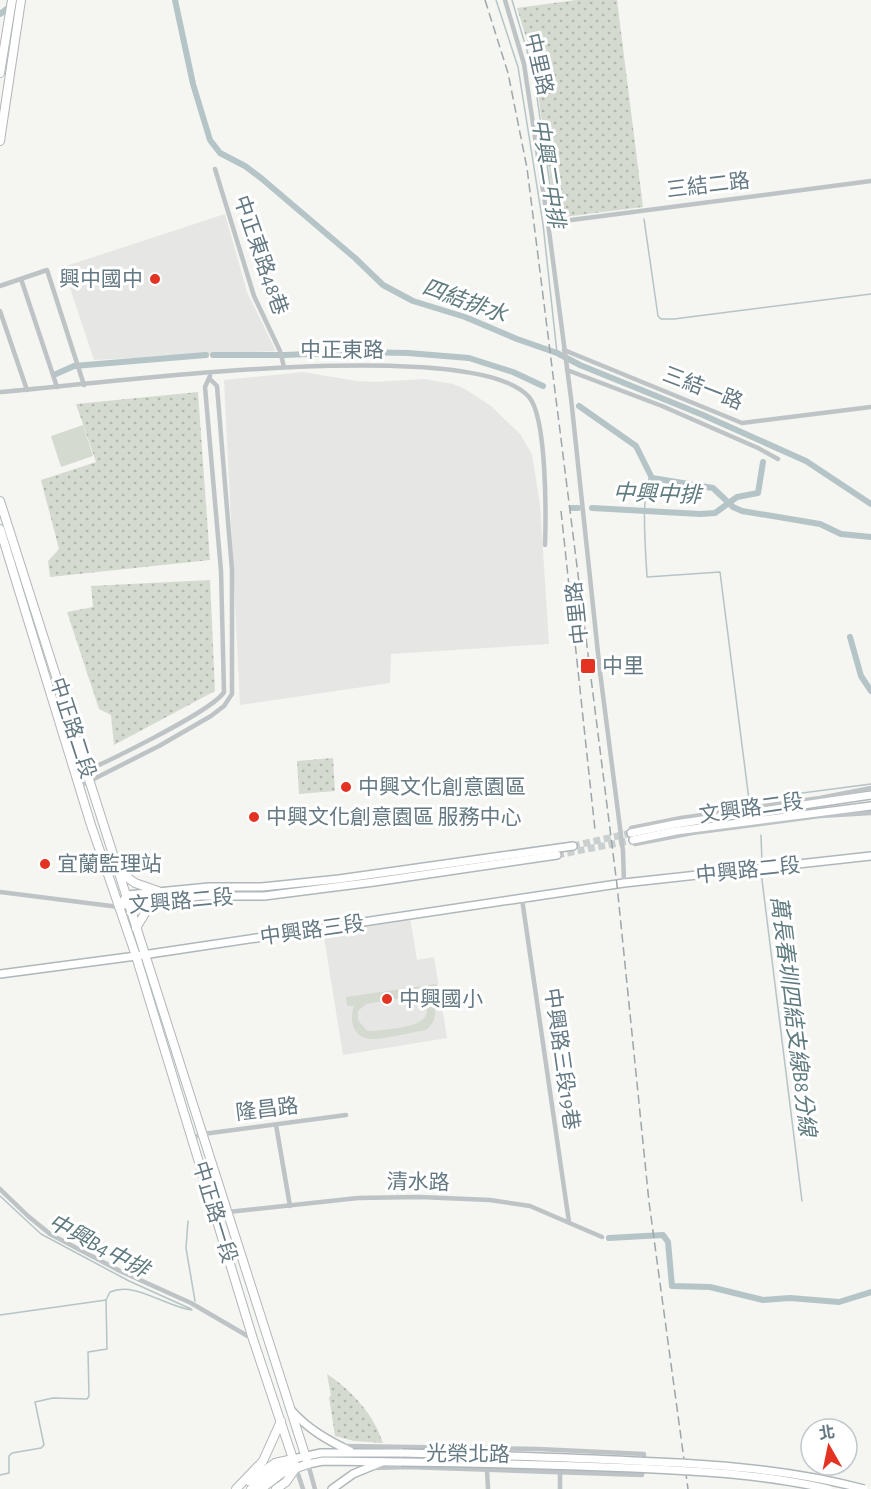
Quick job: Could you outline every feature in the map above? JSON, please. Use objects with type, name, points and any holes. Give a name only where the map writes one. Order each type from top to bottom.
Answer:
[{"type":"main road","points":[[0,73],[12,1]]},
{"type":"main road","points":[[0,141],[20,4]]},
{"type":"main road","name":"中正路二段","points":[[0,501],[146,955]]},
{"type":"main road","name":"中正路二段","points":[[0,529],[76,775],[136,956]]},
{"type":"main road","points":[[119,871],[135,883],[158,891]]},
{"type":"main road","points":[[136,928],[147,910],[158,900]]},
{"type":"main road","name":"中正路一段","points":[[146,955],[306,1460]]},
{"type":"main road","name":"中正路一段","points":[[136,956],[296,1468]]},
{"type":"main road","points":[[237,1489],[263,1461],[280,1421]]},
{"type":"main road","points":[[237,1489],[275,1463],[293,1460]]},
{"type":"main road","points":[[251,1489],[293,1460]]},
{"type":"main road","points":[[276,1489],[286,1482],[296,1468],[306,1460]]},
{"type":"main road","points":[[261,1489],[282,1473],[296,1468]]},
{"type":"street","name":"中里路","points":[[505,0],[524,64],[548,223],[571,398],[600,672],[623,851],[624,883]]},
{"type":"street","name":"中正東路48巷","points":[[215,169],[254,296],[281,354],[284,367]]},
{"type":"street","name":"三結二路","points":[[548,223],[871,182]]},
{"type":"street","points":[[0,286],[48,270],[84,385]]},
{"type":"street","points":[[21,279],[57,387]]},
{"type":"street","points":[[0,310],[27,390]]},
{"type":"street","name":"三結一路","points":[[564,350],[742,423],[871,407]]},
{"type":"street","name":"中正東路","points":[[0,392],[210,376],[284,367],[338,365],[445,369],[500,380],[522,391],[534,405],[540,432],[546,524],[545,545]]},
{"type":"street","points":[[567,370],[672,411],[778,459]]},
{"type":"street","points":[[76,775],[154,737],[206,708],[216,702],[224,692],[221,571],[205,387],[210,376]]},
{"type":"street","points":[[80,786],[211,716],[224,706],[232,694],[232,570],[217,386],[210,376]]},
{"type":"street","name":"文興路二段","points":[[632,836],[681,818],[820,798],[871,788]]},
{"type":"street","name":"文興路二段","points":[[632,836],[675,824],[871,795]]},
{"type":"street","name":"文興路二段","points":[[632,836],[871,806]]},
{"type":"street","name":"文興路二段","points":[[632,836],[692,833],[820,816],[871,813]]},
{"type":"street","name":"文興路二段","points":[[119,907],[128,899],[158,891],[262,887],[339,879],[573,846]]},
{"type":"street","name":"文興路二段","points":[[128,899],[264,896],[557,855]]},
{"type":"street","name":"中興路二段","points":[[624,883],[871,856]]},
{"type":"street","name":"中興路三段","points":[[0,974],[146,955],[624,883]]},
{"type":"street","points":[[0,892],[119,907]]},
{"type":"street","name":"中興路三段19巷","points":[[522,899],[569,1222]]},
{"type":"street","name":"隆昌路","points":[[192,1138],[203,1134],[346,1115]]},
{"type":"street","points":[[276,1125],[290,1206]]},
{"type":"street","points":[[0,1188],[50,1234],[120,1271],[191,1303],[254,1339]]},
{"type":"street","name":"清水路","points":[[228,1212],[358,1198],[420,1197],[490,1200],[530,1206],[602,1237]]},
{"type":"street","points":[[290,1409],[321,1436],[352,1452]]},
{"type":"street","name":"光榮北路","points":[[340,1446],[538,1449],[644,1454],[642,1475],[408,1467],[369,1468]]},
{"type":"street","name":"光榮北路","points":[[306,1460],[321,1452],[352,1452],[536,1456],[710,1464],[796,1475],[864,1489]]},
{"type":"street","name":"光榮北路","points":[[293,1460],[536,1464],[708,1472],[769,1478],[828,1489]]},
{"type":"street","points":[[306,1460],[315,1489]]},
{"type":"street","points":[[332,1489],[353,1474],[384,1462]]},
{"type":"street","points":[[296,1468],[303,1489]]},
{"type":"street","points":[[488,1470],[488,1489]]},
{"type":"street","points":[[560,1472],[560,1489]]},
{"type":"shaded area","points":[[576,0],[617,0],[643,207],[556,218],[533,60],[517,8]]},
{"type":"shaded area","name":"興中國中","points":[[225,214],[247,292],[276,351],[94,360],[63,267]]},
{"type":"shaded area","points":[[303,372],[357,381],[424,379],[453,384],[491,406],[520,434],[532,454],[540,504],[549,644],[391,654],[390,683],[240,705],[224,380]]},
{"type":"shaded area","points":[[198,392],[210,560],[50,577],[48,561],[59,549],[41,480],[96,462],[76,404]]},
{"type":"shaded area","points":[[83,425],[93,456],[61,467],[51,436]]},
{"type":"shaded area","points":[[210,580],[215,691],[114,745],[111,715],[99,709],[67,612],[93,607],[91,586]]},
{"type":"shaded area","points":[[333,758],[335,791],[299,794],[297,761]]},
{"type":"shaded area","name":"中興國小","points":[[410,917],[417,960],[434,957],[447,1038],[343,1055],[323,931]]},
{"type":"shaded area","points":[[436,984],[437,992],[428,993],[435,1007],[435,1017],[426,1030],[375,1039],[364,1038],[353,1027],[354,1006],[347,1006],[346,997]],"holes":[[[414,996],[422,1000],[427,1009],[425,1016],[420,1022],[411,1025],[371,1031],[366,1030],[358,1020],[358,1011],[366,1004]]]},
{"type":"shaded area","points":[[327,1374],[361,1404],[374,1422],[383,1443],[354,1441],[335,1436]]},
{"type":"waterway","name":"四結排水","points":[[0,14],[19,0]]},
{"type":"waterway","name":"四結排水","points":[[175,0],[193,84],[210,140],[220,153],[245,166],[261,178],[355,258],[383,285],[413,301],[465,317],[557,353],[580,365],[703,415],[806,461],[871,504]]},
{"type":"waterway","name":"中興二中排","points":[[496,0],[518,67],[543,224],[557,353]]},
{"type":"waterway","points":[[512,0],[533,71],[555,218]]},
{"type":"waterway","points":[[644,219],[658,316],[661,319],[871,294]]},
{"type":"waterway","points":[[213,355],[356,352],[469,358],[513,372],[543,386]]},
{"type":"waterway","points":[[56,374],[74,366],[206,355]]},
{"type":"waterway","points":[[579,406],[636,446],[652,478],[713,488],[733,507],[742,511],[820,524],[841,534],[871,537]]},
{"type":"waterway","name":"中興中排","points":[[592,508],[715,513],[737,497],[758,493],[763,462]]},
{"type":"waterway","name":"萬長春圳四結支線B8分線","points":[[651,475],[645,508],[647,577],[720,572],[749,800],[871,784]]},
{"type":"waterway","name":"中興中排","points":[[572,508],[578,508]]},
{"type":"waterway","points":[[850,637],[861,676],[871,691]]},
{"type":"waterway","name":"萬長春圳四結支線B8分線","points":[[761,835],[762,864]]},
{"type":"waterway","name":"萬長春圳四結支線B8分線","points":[[761,872],[802,1201]]},
{"type":"waterway","name":"中興B4中排","points":[[0,1196],[41,1234],[129,1281],[191,1309]]},
{"type":"waterway","points":[[188,1221],[186,1248],[195,1301]]},
{"type":"waterway","points":[[609,1238],[663,1235],[668,1242],[672,1286],[710,1287],[763,1300],[790,1298],[839,1302],[871,1292]]},
{"type":"waterway","points":[[0,1475],[9,1473],[9,1456],[12,1453],[41,1448],[44,1445],[35,1402],[53,1398],[87,1399],[89,1396],[88,1352],[107,1349],[106,1300],[110,1292],[120,1289],[140,1292],[192,1310]]},
{"type":"waterway","points":[[0,1315],[106,1300]]},
{"type":"tunnel","points":[[573,846],[631,833]]},
{"type":"tunnel","points":[[557,855],[633,840]]},
{"type":"railway","points":[[485,0],[508,73],[527,168],[617,885],[649,1202],[688,1489]]},
{"type":"railway","points":[[561,511],[595,830]]},
{"type":"place","name":"興中國中","points":[[155,279]]},
{"type":"place","name":"中里","points":[[588,666]]},
{"type":"place","name":"中興文化創意園區","points":[[346,787]]},
{"type":"place","name":"中興文化創意園區 服務中心","points":[[254,817]]},
{"type":"place","name":"宜蘭監理站","points":[[45,864]]},
{"type":"place","name":"中興國小","points":[[387,999]]}]
